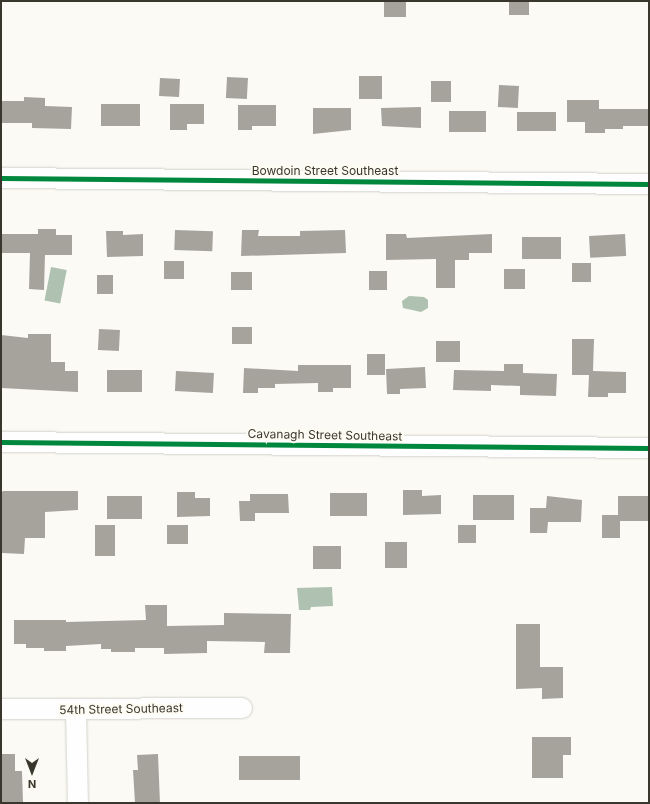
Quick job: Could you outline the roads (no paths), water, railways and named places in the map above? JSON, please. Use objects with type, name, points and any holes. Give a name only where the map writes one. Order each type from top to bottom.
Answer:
[{"type":"street","name":"Bowdoin Street Southeast","points":[[1,178],[649,184]]},
{"type":"street","name":"Cavanagh Street Southeast","points":[[1,442],[649,448]]},
{"type":"street","name":"54th Street Southeast","points":[[1,709],[76,710],[242,708]]},
{"type":"street","points":[[76,710],[78,803]]}]
